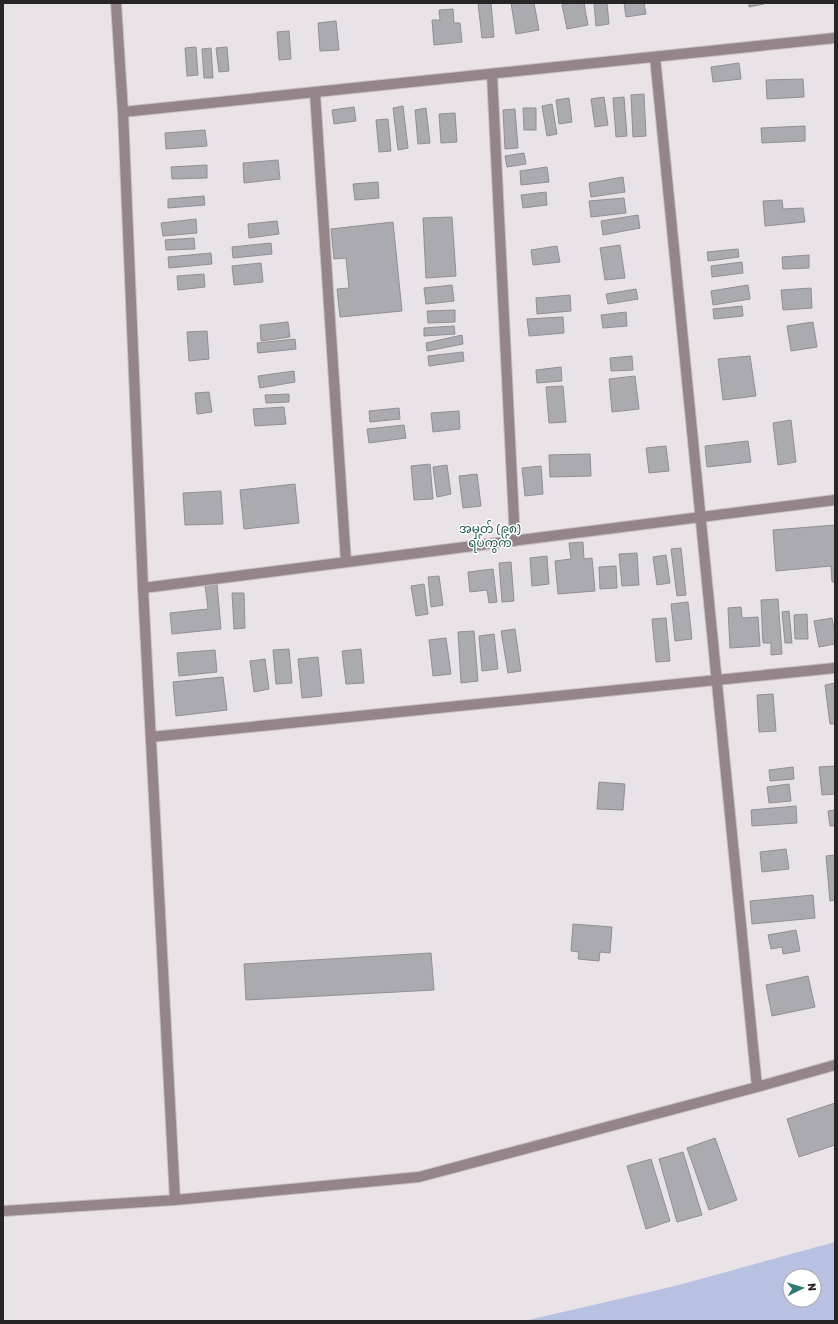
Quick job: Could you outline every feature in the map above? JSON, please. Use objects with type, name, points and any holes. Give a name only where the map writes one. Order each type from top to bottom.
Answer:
[{"type":"street","points":[[116,3],[123,112],[143,588],[175,1200]]},
{"type":"street","points":[[123,112],[835,38]]},
{"type":"street","points":[[655,57],[757,1087]]},
{"type":"street","points":[[492,74],[515,541]]},
{"type":"street","points":[[315,93],[346,562]]},
{"type":"street","points":[[143,588],[835,500]]},
{"type":"street","points":[[151,737],[835,668]]},
{"type":"street","points":[[3,1211],[175,1200],[419,1176],[835,1065]]},
{"type":"water","points":[[835,1242],[835,1321],[524,1321],[675,1286]]},
{"type":"building","points":[[478,3],[491,3],[494,37],[482,38]]},
{"type":"building","points":[[511,3],[534,3],[539,30],[516,34]]},
{"type":"building","points":[[570,3],[584,3],[588,25],[567,29],[562,5]]},
{"type":"building","points":[[594,3],[607,3],[609,24],[596,26]]},
{"type":"building","points":[[624,3],[644,3],[646,14],[626,17]]},
{"type":"building","points":[[749,3],[763,3],[764,4],[749,7]]},
{"type":"building","points":[[453,9],[454,23],[460,23],[462,42],[434,45],[432,20],[440,20],[439,10]]},
{"type":"building","points":[[336,21],[339,50],[320,51],[318,23]]},
{"type":"building","points":[[289,31],[291,59],[279,60],[277,32]]},
{"type":"building","points":[[196,47],[198,75],[187,76],[185,48]]},
{"type":"building","points":[[227,47],[229,71],[219,72],[216,48]]},
{"type":"building","points":[[211,48],[213,78],[204,78],[202,49]]},
{"type":"building","points":[[739,63],[741,79],[713,82],[711,67]]},
{"type":"building","points":[[803,79],[804,97],[767,99],[766,80]]},
{"type":"building","points":[[644,94],[646,136],[633,137],[631,95]]},
{"type":"building","points":[[604,97],[608,125],[595,127],[591,99]]},
{"type":"building","points":[[624,97],[627,136],[616,137],[613,98]]},
{"type":"building","points":[[569,98],[572,122],[559,124],[556,100]]},
{"type":"building","points":[[552,104],[557,134],[547,136],[542,106]]},
{"type":"building","points":[[403,106],[408,148],[398,150],[393,108]]},
{"type":"building","points":[[354,107],[356,121],[334,124],[332,110]]},
{"type":"building","points":[[426,108],[430,143],[418,144],[415,110]]},
{"type":"building","points":[[523,108],[536,108],[536,130],[524,130]]},
{"type":"building","points":[[515,109],[518,148],[505,149],[503,110]]},
{"type":"building","points":[[455,113],[457,142],[441,143],[439,114]]},
{"type":"building","points":[[388,119],[391,151],[379,152],[376,120]]},
{"type":"building","points":[[805,126],[805,141],[762,143],[761,128]]},
{"type":"building","points":[[205,130],[207,146],[166,149],[165,133]]},
{"type":"building","points":[[524,153],[526,164],[507,167],[505,156]]},
{"type":"building","points":[[278,160],[280,179],[244,183],[243,163]]},
{"type":"building","points":[[207,165],[207,178],[172,179],[171,167]]},
{"type":"building","points":[[547,167],[549,182],[521,185],[520,171]]},
{"type":"building","points":[[623,177],[625,192],[591,197],[589,183]]},
{"type":"building","points":[[378,182],[379,198],[355,200],[353,184]]},
{"type":"building","points":[[546,192],[547,205],[523,208],[521,195]]},
{"type":"building","points":[[204,196],[205,205],[168,208],[168,199]]},
{"type":"building","points":[[624,198],[626,213],[591,217],[589,201]]},
{"type":"building","points":[[782,200],[783,209],[803,208],[805,222],[765,226],[763,201]]},
{"type":"building","points":[[638,215],[640,228],[603,235],[601,221]]},
{"type":"building","points":[[452,217],[456,276],[426,278],[423,218]]},
{"type":"building","points":[[196,219],[197,233],[163,236],[161,223]]},
{"type":"building","points":[[277,221],[279,234],[249,238],[248,224]]},
{"type":"building","points":[[393,222],[402,311],[340,317],[337,289],[349,288],[346,258],[334,259],[331,229]]},
{"type":"building","points":[[194,238],[195,249],[166,250],[165,240]]},
{"type":"building","points":[[271,243],[272,254],[233,258],[232,247]]},
{"type":"building","points":[[620,245],[625,278],[605,280],[600,248]]},
{"type":"building","points":[[557,246],[560,262],[533,265],[531,250]]},
{"type":"building","points":[[738,249],[739,257],[708,261],[707,252]]},
{"type":"building","points":[[211,253],[212,264],[169,268],[168,257]]},
{"type":"building","points":[[809,255],[809,268],[783,269],[782,257]]},
{"type":"building","points":[[742,262],[743,273],[712,277],[711,266]]},
{"type":"building","points":[[261,263],[263,282],[234,285],[232,266]]},
{"type":"building","points":[[204,274],[205,287],[178,290],[177,276]]},
{"type":"building","points":[[452,285],[454,301],[426,304],[424,288]]},
{"type":"building","points":[[748,285],[750,299],[713,305],[711,291]]},
{"type":"building","points":[[811,288],[812,308],[783,310],[781,290]]},
{"type":"building","points":[[636,289],[638,299],[608,304],[606,294]]},
{"type":"building","points":[[570,295],[571,311],[537,314],[536,298]]},
{"type":"building","points":[[742,306],[743,316],[714,319],[713,309]]},
{"type":"building","points":[[455,310],[455,322],[428,323],[427,311]]},
{"type":"building","points":[[626,312],[627,326],[603,328],[601,315]]},
{"type":"building","points":[[563,317],[564,333],[529,336],[527,319]]},
{"type":"building","points":[[288,322],[290,337],[261,341],[260,325]]},
{"type":"building","points":[[813,322],[817,347],[791,351],[787,326]]},
{"type":"building","points":[[454,326],[455,334],[424,336],[424,328]]},
{"type":"building","points":[[207,331],[209,359],[189,361],[187,332]]},
{"type":"building","points":[[462,335],[463,344],[427,351],[426,343]]},
{"type":"building","points":[[295,339],[296,349],[258,353],[257,343]]},
{"type":"building","points":[[463,352],[464,361],[429,366],[428,356]]},
{"type":"building","points":[[632,356],[633,370],[611,371],[610,358]]},
{"type":"building","points":[[750,356],[756,396],[723,400],[718,359]]},
{"type":"building","points":[[561,367],[562,381],[537,383],[536,370]]},
{"type":"building","points":[[294,371],[295,382],[260,388],[258,376]]},
{"type":"building","points":[[635,376],[639,409],[612,412],[609,379]]},
{"type":"building","points":[[563,386],[566,422],[549,423],[546,387]]},
{"type":"building","points":[[209,392],[212,412],[197,414],[195,393]]},
{"type":"building","points":[[289,394],[289,402],[266,403],[265,395]]},
{"type":"building","points":[[284,407],[286,424],[255,426],[253,409]]},
{"type":"building","points":[[399,408],[400,419],[370,422],[369,411]]},
{"type":"building","points":[[459,411],[460,429],[433,432],[431,413]]},
{"type":"building","points":[[791,420],[796,462],[778,465],[773,423]]},
{"type":"building","points":[[404,425],[406,438],[369,443],[367,429]]},
{"type":"building","points":[[748,441],[751,462],[707,467],[705,446]]},
{"type":"building","points":[[666,446],[669,471],[649,473],[646,448]]},
{"type":"building","points":[[590,454],[591,476],[550,477],[549,455]]},
{"type":"building","points":[[430,464],[433,499],[414,500],[411,466]]},
{"type":"building","points":[[447,465],[451,494],[437,497],[433,467]]},
{"type":"building","points":[[541,466],[543,494],[525,496],[522,468]]},
{"type":"building","points":[[477,474],[481,506],[463,508],[459,476]]},
{"type":"building","points":[[295,484],[299,523],[244,529],[240,490]]},
{"type":"building","points":[[221,491],[223,524],[185,525],[183,493]]},
{"type":"building","points":[[835,525],[835,582],[832,582],[831,566],[776,571],[773,530]]},
{"type":"building","points":[[583,542],[584,559],[592,558],[595,591],[558,594],[555,561],[571,559],[569,543]]},
{"type":"building","points":[[681,548],[686,595],[677,596],[671,549]]},
{"type":"building","points":[[637,553],[639,585],[622,586],[619,554]]},
{"type":"building","points":[[666,555],[670,583],[657,585],[653,557]]},
{"type":"building","points":[[547,556],[549,584],[532,586],[530,558]]},
{"type":"building","points":[[511,562],[514,601],[502,602],[499,563]]},
{"type":"building","points":[[616,566],[617,588],[600,589],[599,567]]},
{"type":"building","points":[[493,569],[497,602],[489,603],[487,590],[470,592],[468,572]]},
{"type":"building","points":[[439,576],[443,605],[431,607],[428,577]]},
{"type":"building","points":[[217,584],[221,629],[172,634],[170,613],[208,609],[205,585]]},
{"type":"building","points":[[424,584],[428,614],[416,616],[411,586]]},
{"type":"building","points":[[232,593],[244,593],[245,628],[234,629]]},
{"type":"building","points":[[778,599],[782,654],[771,655],[771,643],[763,643],[761,600]]},
{"type":"building","points":[[688,602],[692,639],[675,641],[671,604]]},
{"type":"building","points":[[741,607],[742,618],[758,617],[760,646],[730,648],[728,608]]},
{"type":"building","points":[[789,611],[792,643],[785,643],[782,612]]},
{"type":"building","points":[[807,614],[808,639],[795,639],[794,615]]},
{"type":"building","points":[[666,618],[670,661],[656,662],[652,619]]},
{"type":"building","points":[[832,618],[835,644],[819,647],[814,621]]},
{"type":"building","points":[[515,629],[521,671],[508,673],[501,631]]},
{"type":"building","points":[[474,631],[478,681],[461,683],[458,632]]},
{"type":"building","points":[[494,634],[498,669],[482,671],[479,636]]},
{"type":"building","points":[[446,638],[451,674],[433,676],[429,640]]},
{"type":"building","points":[[289,649],[292,683],[276,684],[273,650]]},
{"type":"building","points":[[361,649],[364,683],[346,684],[342,651]]},
{"type":"building","points":[[215,650],[217,672],[179,676],[177,653]]},
{"type":"building","points":[[318,657],[322,696],[302,698],[298,659]]},
{"type":"building","points":[[265,659],[269,689],[254,692],[250,661]]},
{"type":"building","points":[[223,677],[227,710],[176,716],[173,682]]},
{"type":"building","points":[[835,683],[835,724],[830,724],[825,685]]},
{"type":"building","points":[[773,694],[776,731],[759,732],[757,695]]},
{"type":"building","points":[[835,766],[835,794],[822,795],[819,767]]},
{"type":"building","points":[[793,767],[794,779],[770,781],[769,770]]},
{"type":"building","points":[[599,782],[625,784],[623,810],[597,809]]},
{"type":"building","points":[[789,784],[791,801],[769,803],[767,787]]},
{"type":"building","points":[[796,806],[797,823],[752,826],[751,810]]},
{"type":"building","points":[[835,810],[835,826],[830,826],[828,811]]},
{"type":"building","points":[[786,849],[789,869],[762,872],[760,852]]},
{"type":"building","points":[[835,855],[835,900],[830,901],[826,856]]},
{"type":"building","points":[[813,895],[815,918],[752,924],[750,901]]},
{"type":"building","points":[[573,924],[612,927],[610,953],[600,952],[599,961],[578,959],[579,952],[571,951]]},
{"type":"building","points":[[796,930],[800,951],[783,954],[782,947],[771,949],[768,935]]},
{"type":"building","points":[[431,953],[434,990],[246,1000],[244,964]]},
{"type":"building","points":[[808,976],[815,1007],[772,1016],[766,985]]},
{"type":"building","points":[[835,1103],[835,1145],[799,1157],[787,1119]]},
{"type":"building","points":[[715,1138],[737,1200],[709,1210],[687,1148]]},
{"type":"building","points":[[683,1152],[702,1215],[677,1222],[659,1159]]},
{"type":"building","points":[[651,1159],[670,1221],[646,1229],[627,1166]]},
{"type":"district","name":"အမှတ် (၉၈) ရပ်ကွက်","points":[[490,536]]}]
